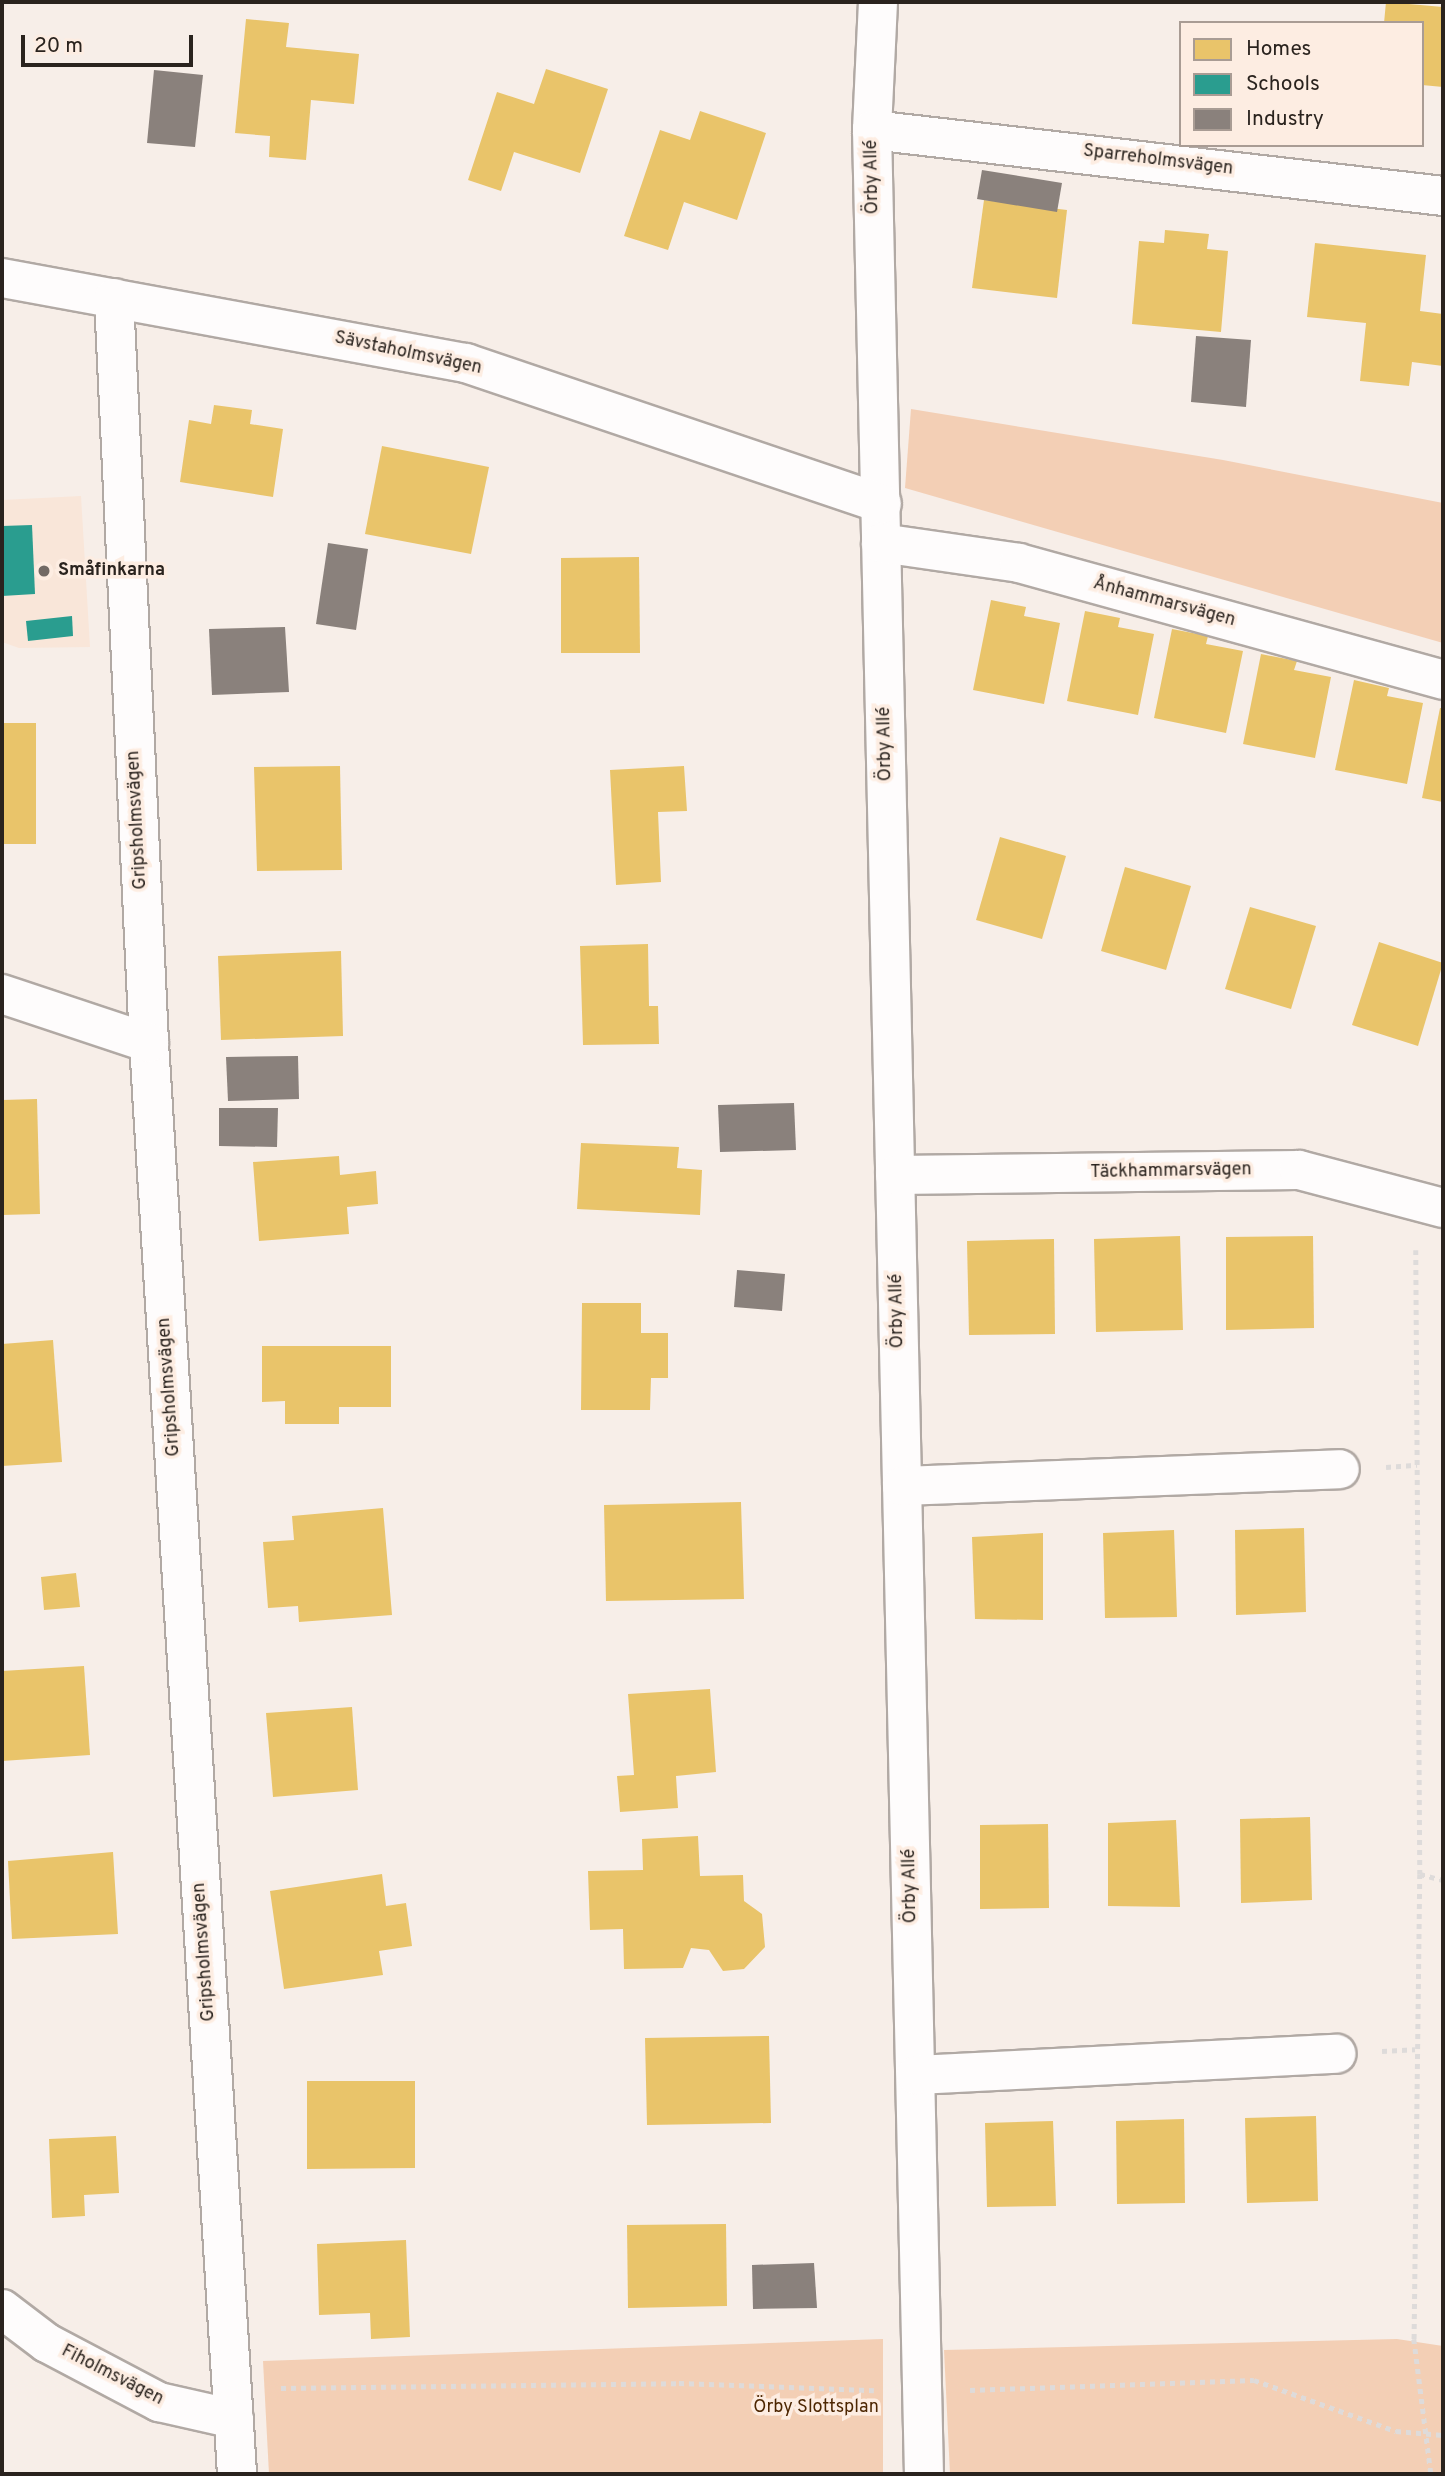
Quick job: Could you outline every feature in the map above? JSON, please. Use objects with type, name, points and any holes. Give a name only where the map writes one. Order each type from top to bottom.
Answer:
[{"type":"street","name":"Örby Allé","points":[[878,2],[872,130],[924,2474]]},
{"type":"street","name":"Sparreholmsvägen","points":[[872,130],[1443,196]]},
{"type":"street","name":"Sävstaholmsvägen","points":[[2,278],[466,363],[882,504]]},
{"type":"street","name":"Gripsholmsvägen","points":[[114,298],[149,1043],[237,2474]]},
{"type":"street","name":"Ånhammarsvägen","points":[[881,543],[1019,564],[1443,680]]},
{"type":"street","points":[[2,994],[149,1043]]},
{"type":"street","name":"Täckhammarsvägen","points":[[895,1175],[1298,1170],[1429,1204]]},
{"type":"street","points":[[902,1486],[1340,1469]]},
{"type":"street","points":[[916,2075],[1336,2054]]},
{"type":"street","name":"Fiholmsvägen","points":[[2,2309],[47,2343],[159,2402],[233,2403]]},
{"type":"path","points":[[1429,1204],[1414,2339],[1431,2474]]},
{"type":"path","points":[[1420,1874],[1443,1880]]},
{"type":"path","points":[[233,2403],[450,2389],[680,2383],[923,2392],[1255,2380],[1396,2431],[1443,2435]]},
{"type":"shaded area","name":"Småfinkarna","points":[[81,496],[90,647],[19,648],[2,642],[2,500]]},
{"type":"green space","points":[[911,409],[1223,460],[1443,503],[1443,643],[905,488]]},
{"type":"green space","name":"Örby Slottsplan","points":[[883,2339],[883,2474],[269,2474],[263,2361]]},
{"type":"green space","points":[[1397,2339],[1443,2346],[1443,2474],[950,2474],[944,2350]]},
{"type":"building: Homes","points":[[1386,2],[1443,7],[1443,87],[1424,85],[1424,21],[1384,21]]},
{"type":"building: Homes","points":[[246,19],[289,23],[286,47],[359,54],[354,104],[311,100],[306,160],[269,157],[270,136],[235,133]]},
{"type":"building: Homes","points":[[546,69],[608,89],[580,173],[514,152],[501,191],[468,180],[497,92],[534,104]]},
{"type":"building: Homes","points":[[700,111],[766,133],[737,220],[684,202],[668,250],[624,236],[660,130],[690,140]]},
{"type":"building: Homes","points":[[984,200],[1067,210],[1057,298],[972,288]]},
{"type":"building: Homes","points":[[1165,230],[1209,234],[1207,249],[1228,251],[1221,332],[1132,324],[1139,241],[1164,243]]},
{"type":"building: Homes","points":[[1315,243],[1426,255],[1420,311],[1443,314],[1443,366],[1412,362],[1409,386],[1360,381],[1366,323],[1307,317]]},
{"type":"building: Homes","points":[[214,405],[252,410],[250,424],[283,429],[273,497],[180,482],[189,420],[211,424]]},
{"type":"building: Homes","points":[[382,446],[489,467],[471,554],[365,534]]},
{"type":"building: Homes","points":[[639,557],[640,653],[561,653],[561,558]]},
{"type":"building: Homes","points":[[991,600],[1026,607],[1024,616],[1060,623],[1044,704],[973,690]]},
{"type":"building: Homes","points":[[1085,611],[1120,618],[1118,627],[1154,634],[1138,715],[1067,701]]},
{"type":"building: Homes","points":[[1172,629],[1208,636],[1206,644],[1243,651],[1226,733],[1154,718]]},
{"type":"building: Homes","points":[[1261,654],[1297,661],[1294,670],[1331,677],[1315,758],[1243,744]]},
{"type":"building: Homes","points":[[1354,680],[1389,688],[1387,696],[1423,703],[1407,784],[1335,770]]},
{"type":"building: Homes","points":[[1440,708],[1443,708],[1443,802],[1422,798]]},
{"type":"building: Homes","points":[[2,723],[36,723],[36,844],[2,844]]},
{"type":"building: Homes","points":[[340,766],[342,870],[257,871],[254,767]]},
{"type":"building: Homes","points":[[684,766],[687,811],[658,812],[661,882],[616,885],[610,770]]},
{"type":"building: Homes","points":[[1000,837],[1066,856],[1042,939],[976,920]]},
{"type":"building: Homes","points":[[1125,867],[1191,886],[1166,970],[1101,951]]},
{"type":"building: Homes","points":[[1250,907],[1316,926],[1291,1009],[1225,989]]},
{"type":"building: Homes","points":[[1379,942],[1443,963],[1418,1046],[1352,1025]]},
{"type":"building: Homes","points":[[648,944],[649,1006],[658,1006],[659,1044],[583,1045],[580,946]]},
{"type":"building: Homes","points":[[341,951],[343,1036],[221,1040],[218,956]]},
{"type":"building: Homes","points":[[37,1099],[40,1214],[2,1215],[2,1100]]},
{"type":"building: Homes","points":[[581,1143],[679,1147],[677,1168],[702,1170],[700,1215],[577,1209]]},
{"type":"building: Homes","points":[[339,1156],[340,1175],[376,1171],[378,1204],[347,1207],[349,1234],[259,1241],[253,1162]]},
{"type":"building: Homes","points":[[1180,1236],[1183,1330],[1096,1332],[1094,1239]]},
{"type":"building: Homes","points":[[1313,1236],[1314,1328],[1226,1330],[1226,1237]]},
{"type":"building: Homes","points":[[1054,1239],[1055,1334],[969,1335],[967,1241]]},
{"type":"building: Homes","points":[[582,1303],[641,1303],[641,1333],[668,1333],[668,1378],[651,1378],[650,1410],[581,1410]]},
{"type":"building: Homes","points":[[53,1340],[62,1462],[2,1466],[2,1344]]},
{"type":"building: Homes","points":[[262,1346],[391,1346],[391,1407],[339,1407],[339,1424],[285,1424],[285,1401],[262,1402]]},
{"type":"building: Homes","points":[[741,1502],[744,1599],[606,1601],[604,1505]]},
{"type":"building: Homes","points":[[383,1508],[392,1615],[299,1622],[298,1606],[268,1608],[263,1542],[294,1540],[292,1516]]},
{"type":"building: Homes","points":[[1304,1528],[1306,1612],[1236,1615],[1235,1530]]},
{"type":"building: Homes","points":[[1174,1530],[1177,1617],[1105,1618],[1103,1533]]},
{"type":"building: Homes","points":[[1043,1533],[1043,1620],[975,1619],[972,1537]]},
{"type":"building: Homes","points":[[76,1573],[80,1607],[44,1610],[41,1577]]},
{"type":"building: Homes","points":[[84,1666],[90,1755],[2,1761],[2,1671]]},
{"type":"building: Homes","points":[[710,1689],[716,1772],[676,1776],[678,1808],[620,1812],[617,1776],[634,1775],[628,1694]]},
{"type":"building: Homes","points":[[352,1707],[358,1790],[273,1797],[266,1713]]},
{"type":"building: Homes","points":[[1310,1817],[1312,1900],[1241,1903],[1240,1819]]},
{"type":"building: Homes","points":[[1176,1820],[1180,1907],[1108,1906],[1108,1823]]},
{"type":"building: Homes","points":[[1048,1824],[1049,1908],[980,1909],[980,1825]]},
{"type":"building: Homes","points":[[698,1836],[700,1876],[743,1875],[744,1901],[762,1914],[765,1947],[744,1969],[723,1971],[709,1950],[691,1948],[683,1968],[624,1969],[623,1929],[590,1930],[588,1871],[643,1870],[642,1839]]},
{"type":"building: Homes","points":[[113,1852],[118,1934],[12,1939],[8,1861]]},
{"type":"building: Homes","points":[[382,1874],[386,1906],[406,1903],[412,1946],[379,1951],[383,1975],[284,1989],[270,1891]]},
{"type":"building: Homes","points":[[769,2036],[771,2123],[647,2125],[645,2038]]},
{"type":"building: Homes","points":[[307,2081],[415,2081],[415,2168],[307,2169]]},
{"type":"building: Homes","points":[[1316,2116],[1318,2201],[1247,2203],[1245,2118]]},
{"type":"building: Homes","points":[[1184,2119],[1185,2203],[1117,2204],[1116,2121]]},
{"type":"building: Homes","points":[[1053,2121],[1056,2206],[987,2207],[985,2123]]},
{"type":"building: Homes","points":[[116,2136],[119,2193],[84,2195],[85,2216],[52,2218],[49,2139]]},
{"type":"building: Homes","points":[[726,2224],[727,2306],[628,2308],[627,2225]]},
{"type":"building: Homes","points":[[406,2240],[410,2337],[371,2339],[370,2313],[319,2315],[317,2244]]},
{"type":"building: Schools","points":[[32,525],[35,594],[2,596],[2,526]]},
{"type":"building: Schools","points":[[72,616],[73,636],[28,641],[26,621]]},
{"type":"building: Industry","points":[[154,70],[203,75],[195,147],[147,143]]},
{"type":"building: Industry","points":[[982,170],[1062,183],[1057,212],[977,199]]},
{"type":"building: Industry","points":[[1196,336],[1251,340],[1246,407],[1191,402]]},
{"type":"building: Industry","points":[[328,543],[368,549],[356,630],[316,624]]},
{"type":"building: Industry","points":[[285,627],[289,692],[212,695],[209,629]]},
{"type":"building: Industry","points":[[298,1056],[299,1099],[228,1101],[226,1057]]},
{"type":"building: Industry","points":[[794,1103],[796,1150],[720,1152],[718,1105]]},
{"type":"building: Industry","points":[[219,1108],[278,1108],[277,1147],[219,1146]]},
{"type":"building: Industry","points":[[737,1270],[785,1274],[782,1311],[734,1307]]},
{"type":"building: Industry","points":[[814,2263],[817,2308],[753,2309],[752,2265]]},
{"type":"place","name":"Småfinkarna","points":[[44,571]]}]
